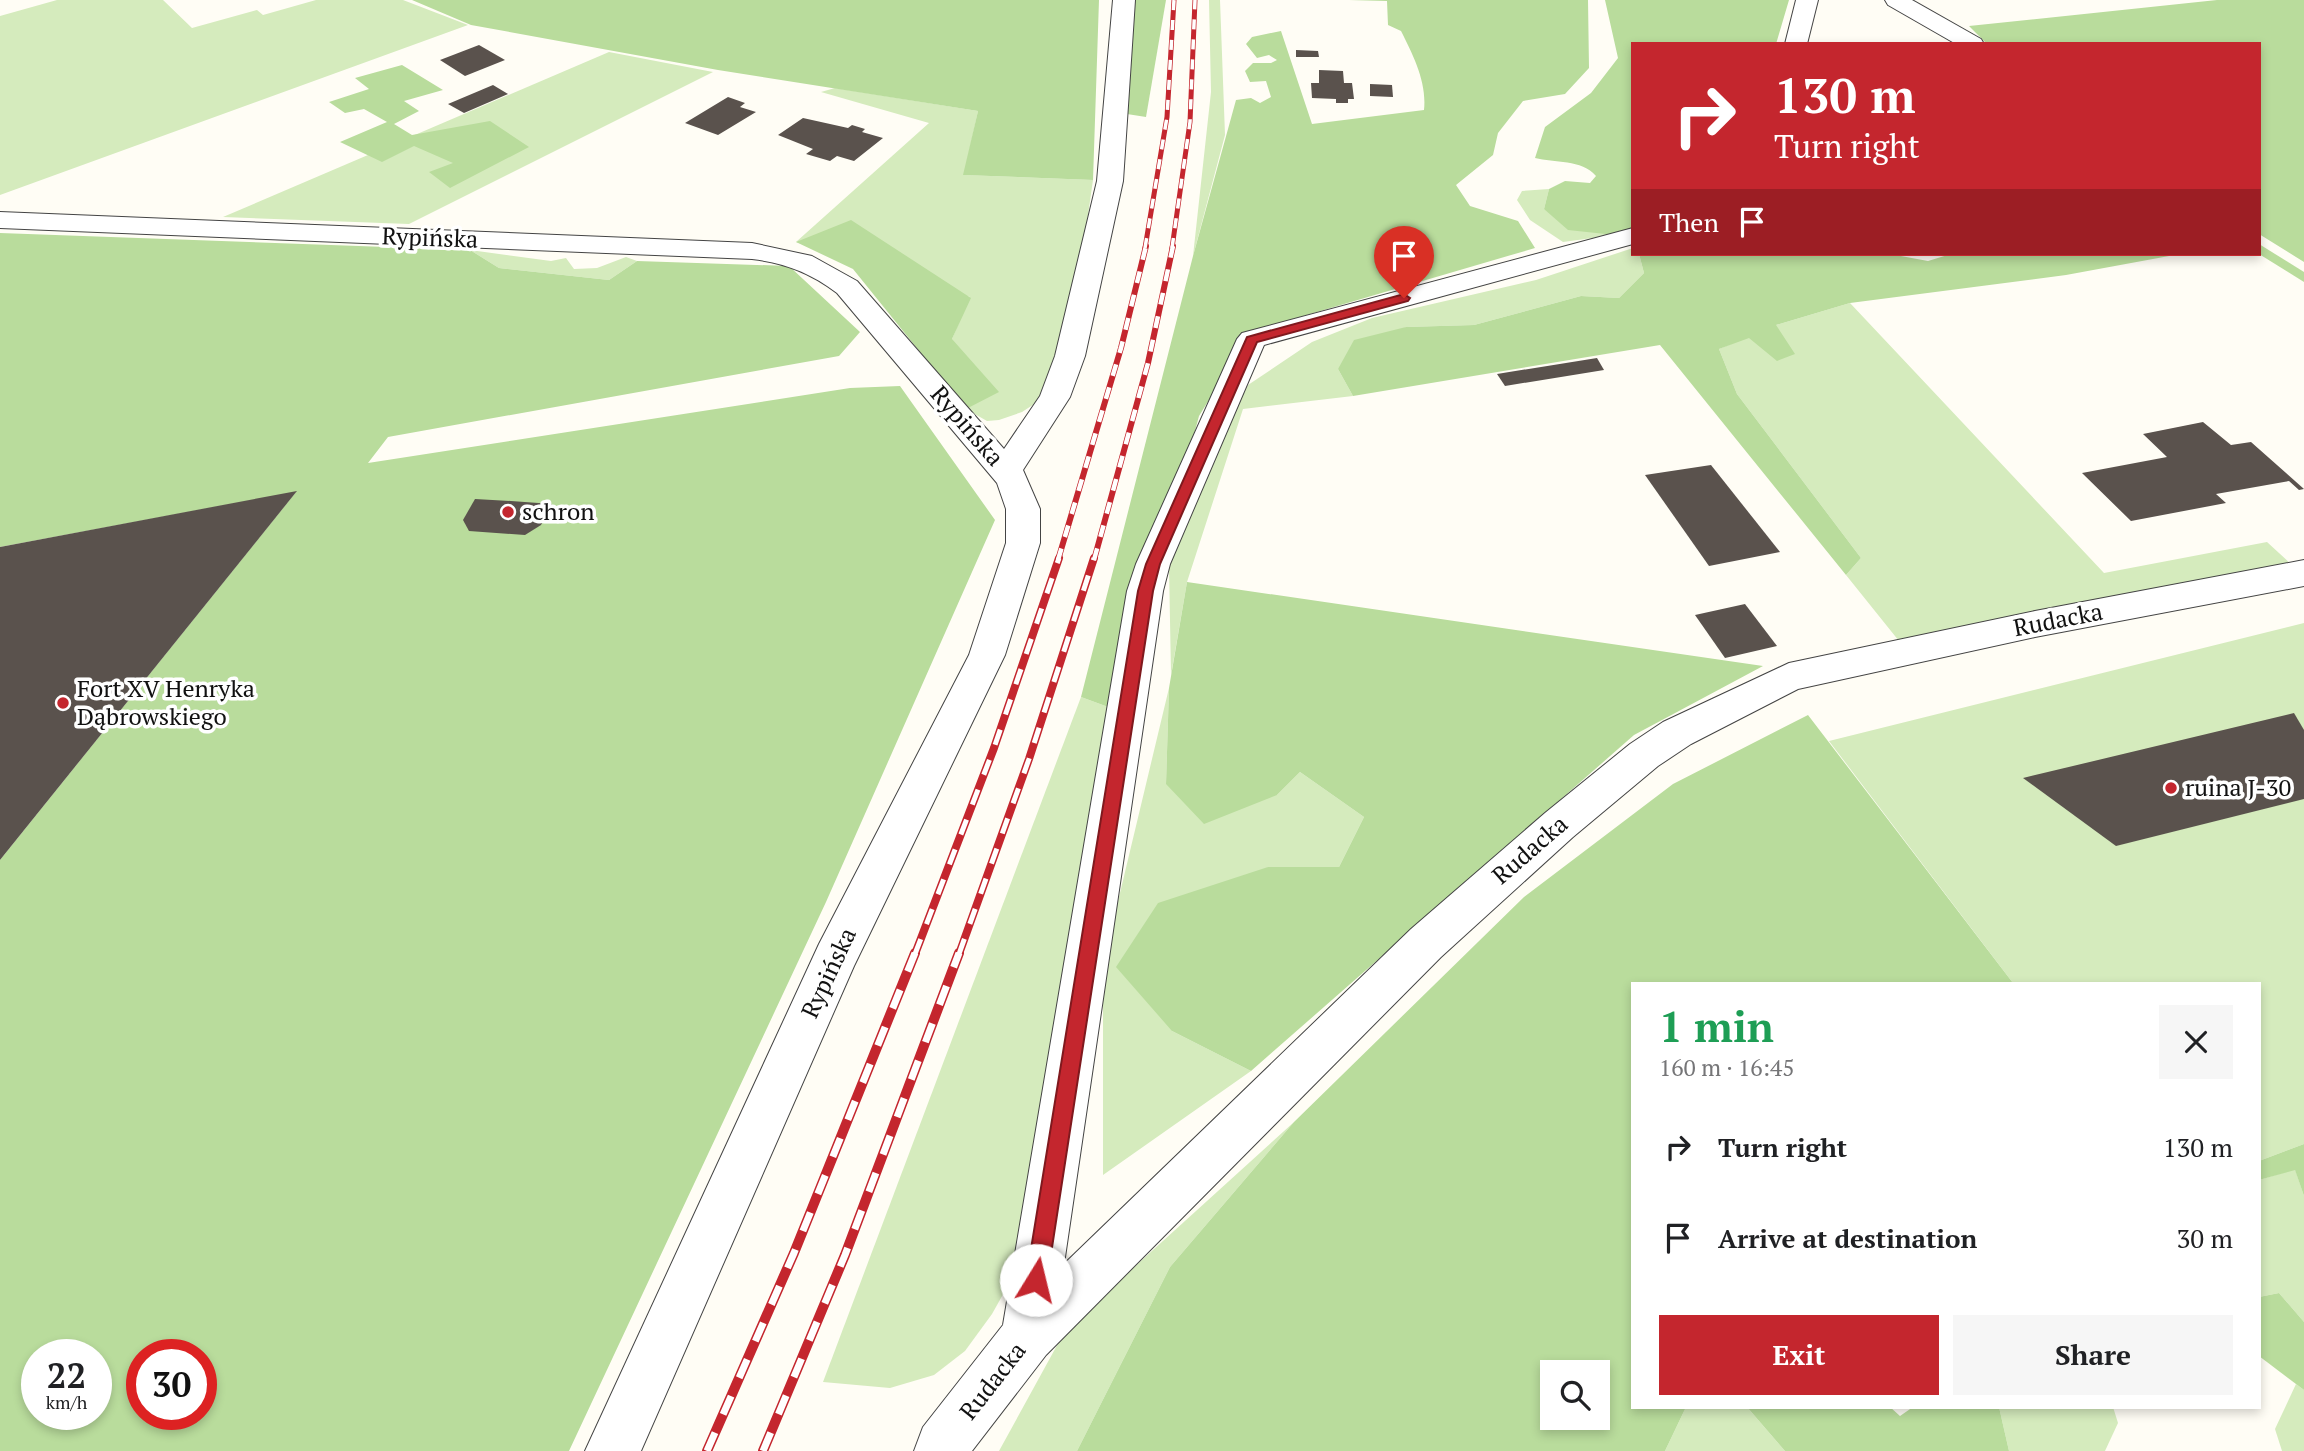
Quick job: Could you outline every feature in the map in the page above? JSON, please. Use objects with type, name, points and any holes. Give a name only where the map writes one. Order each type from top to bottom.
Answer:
[{"type":"street","points":[[1006,470],[1055,397],[1070,356],[1110,181],[1124,0]]},
{"type":"street","points":[[1796,42],[1807,0]]},
{"type":"street","points":[[1896,0],[1970,42]]},
{"type":"street","name":"Rypińska","points":[[0,220],[752,251],[788,256],[822,269],[847,287],[1006,470],[1021,499],[1023,544],[988,655],[835,958],[653,1366],[612,1451]]},
{"type":"street","points":[[1027,1336],[1145,591],[1153,564],[1252,340],[1631,237]]},
{"type":"street","name":"Rudacka","points":[[942,1449],[1027,1336],[1457,915],[1590,799],[1644,755],[1677,733],[1789,677],[2035,624],[2304,573]]},
{"type":"green space","points":[[57,0],[163,0],[192,28],[257,10],[263,15],[316,0],[403,0],[468,25],[0,195],[0,16]]},
{"type":"green space","points":[[412,0],[1099,0],[1093,180],[963,175],[978,111],[718,70],[471,25]]},
{"type":"green space","points":[[1134,0],[1166,0],[1146,117],[1127,114]]},
{"type":"green space","points":[[1209,0],[1220,0],[1225,135],[1193,256],[1211,92]]},
{"type":"green space","points":[[1349,0],[1588,0],[1589,68],[1565,94],[1523,101],[1498,133],[1493,155],[1456,185],[1470,206],[1518,221],[1535,248],[1293,319],[1238,353],[1199,416],[1119,711],[1081,697],[1193,256],[1236,100],[1251,98],[1260,103],[1271,97],[1266,81],[1250,82],[1245,71],[1253,63],[1271,63],[1277,60],[1269,55],[1257,58],[1246,44],[1252,37],[1281,31],[1312,124],[1424,110],[1418,69],[1401,31],[1388,25],[1387,1]]},
{"type":"green space","points":[[1605,0],[1789,0],[1777,42],[1631,42],[1631,229],[1615,235],[1568,230],[1544,209],[1549,189],[1565,181],[1590,183],[1596,176],[1576,164],[1535,158],[1545,127],[1591,93],[1618,58]]},
{"type":"green space","points":[[2217,0],[2304,0],[2304,262],[2261,235],[2261,42],[1985,42],[1969,26]]},
{"type":"green space","points":[[609,52],[713,72],[409,224],[223,217]]},
{"type":"green space","points":[[402,65],[443,90],[404,101],[419,111],[394,124],[412,135],[490,121],[529,147],[450,188],[429,172],[453,163],[414,146],[382,162],[340,142],[387,122],[364,109],[345,113],[329,102],[369,89],[355,78]]},
{"type":"green space","points":[[835,88],[978,111],[964,175],[1093,180],[1076,299],[1045,397],[1022,412],[987,421],[966,409],[952,339],[970,297],[796,242],[929,123],[821,92]]},
{"type":"green space","points":[[1549,189],[1544,209],[1615,235],[1563,242],[1530,220],[1517,200],[1522,191]]},
{"type":"green space","points":[[851,220],[971,298],[952,339],[999,392],[966,409],[853,269],[796,242]]},
{"type":"green space","points":[[0,233],[470,250],[499,268],[609,280],[637,261],[789,266],[860,332],[839,356],[388,437],[368,463],[850,388],[900,386],[995,520],[826,902],[569,1451],[0,1451],[0,860],[296,492],[0,547]]},
{"type":"green space","points":[[2261,245],[2304,272],[2304,282],[2261,255]]},
{"type":"green space","points":[[1631,249],[1631,256],[1640,256],[1644,273],[1619,298],[1581,296],[1474,325],[1406,327],[1338,369],[1353,396],[1243,409],[1187,582],[1171,675],[1169,566],[1223,434],[1248,385],[1312,342],[1372,318],[1536,280]]},
{"type":"green space","points":[[470,250],[551,261],[566,258],[574,269],[597,268],[626,257],[637,261],[609,280],[499,268]]},
{"type":"green space","points":[[1640,256],[1901,256],[1928,261],[1944,256],[2169,256],[2066,275],[1850,303],[1776,325],[1795,354],[1777,361],[1749,338],[1719,349],[1737,394],[1861,558],[1846,575],[1660,345],[1353,396],[1338,369],[1354,340],[1406,327],[1474,325],[1581,296],[1619,298],[1644,273]]},
{"type":"green space","points":[[1850,303],[2104,573],[2267,542],[2291,564],[1899,641],[1846,575],[1861,558],[1737,394],[1719,349],[1776,325]]},
{"type":"green space","points":[[1187,582],[1763,666],[1634,735],[1251,1071],[1172,1031],[1116,967],[1158,903],[1268,867],[1339,867],[1364,817],[1300,772],[1277,795],[1204,824],[1166,784],[1169,688]]},
{"type":"green space","points":[[2304,623],[2304,1144],[2261,1160],[2261,982],[2012,982],[1829,741]]},
{"type":"green space","points":[[1169,688],[1166,784],[1277,795],[1300,772],[1364,817],[1339,867],[1268,867],[1172,1031],[1251,1071],[1103,1175],[1103,964]]},
{"type":"green space","points":[[1081,697],[1119,711],[1020,1264],[992,1314],[965,1351],[934,1375],[890,1388],[823,1382]]},
{"type":"green space","points":[[1808,715],[2012,982],[1631,982],[1631,1409],[1685,1409],[1665,1451],[1077,1451],[1170,1267],[1294,1122],[1524,897],[1673,784]]},
{"type":"green space","points":[[1294,1122],[1170,1267],[1077,1451],[999,1451],[1066,1329]]},
{"type":"green space","points":[[2304,1144],[2304,1196],[2295,1170],[2261,1179],[2261,1160]]},
{"type":"green space","points":[[2295,1169],[2304,1196],[2304,1322],[2279,1293],[2261,1297],[2261,1179]]},
{"type":"green space","points":[[2279,1293],[2304,1322],[2304,1390],[2261,1358],[2261,1297]]},
{"type":"green space","points":[[2296,1384],[2304,1390],[2304,1451],[2282,1451],[2275,1429]]},
{"type":"green space","points":[[1685,1409],[1749,1409],[1785,1451],[1665,1451]]},
{"type":"green space","points":[[1749,1409],[1892,1409],[1900,1416],[1910,1409],[1999,1409],[2009,1451],[1785,1451]]},
{"type":"green space","points":[[1999,1409],[2114,1409],[2118,1423],[2105,1451],[2009,1451]]},
{"type":"building","points":[[479,45],[505,60],[465,76],[440,60]]},
{"type":"building","points":[[1296,50],[1318,51],[1319,57],[1296,57]]},
{"type":"building","points":[[1319,70],[1343,71],[1344,83],[1352,83],[1354,99],[1348,99],[1348,103],[1336,103],[1336,99],[1312,98],[1311,83],[1319,83]]},
{"type":"building","points":[[1370,84],[1392,85],[1393,97],[1370,96]]},
{"type":"building","points":[[493,85],[508,94],[464,113],[448,104]]},
{"type":"building","points":[[728,97],[745,103],[740,107],[756,112],[718,135],[685,123]]},
{"type":"building","points":[[803,118],[848,128],[852,125],[865,129],[862,132],[883,138],[854,161],[837,156],[830,161],[806,154],[813,149],[778,135]]},
{"type":"building","points":[[1597,358],[1604,370],[1505,386],[1497,374]]},
{"type":"building","points":[[2203,422],[2231,445],[2251,442],[2304,489],[2299,490],[2289,481],[2216,494],[2226,503],[2131,521],[2082,473],[2167,457],[2143,434]]},
{"type":"building","points":[[1711,465],[1780,552],[1709,566],[1645,475]]},
{"type":"building","name":"Fort XV Henryka Dąbrowskiego","points":[[297,491],[0,860],[0,547]]},
{"type":"building","name":"schron","points":[[475,499],[552,504],[541,525],[525,535],[469,531],[463,520]]},
{"type":"building","points":[[1745,604],[1777,646],[1725,658],[1695,615]]},
{"type":"building","name":"ruina J-30","points":[[2294,713],[2304,730],[2304,799],[2116,846],[2023,778]]},
{"type":"railway","points":[[1145,248],[1167,117],[1174,0]]},
{"type":"railway","points":[[1172,248],[1190,122],[1195,0]]},
{"type":"railway","points":[[1058,560],[1121,348],[1146,246]]},
{"type":"railway","points":[[1094,560],[1148,363],[1173,246]]},
{"type":"railway","points":[[915,954],[994,748],[1059,558]]},
{"type":"railway","points":[[959,954],[1029,759],[1094,558]]},
{"type":"railway","points":[[707,1451],[794,1253],[915,953]]},
{"type":"railway","points":[[763,1451],[845,1255],[959,953]]},
{"type":"place","name":"schron","points":[[508,512]]},
{"type":"place","name":"Fort XV Henryka Dąbrowskiego","points":[[63,703]]},
{"type":"place","name":"ruina J-30","points":[[2171,788]]},
{"type":"route","points":[[1036,1280],[1145,591],[1153,564],[1252,340],[1404,298]]}]
